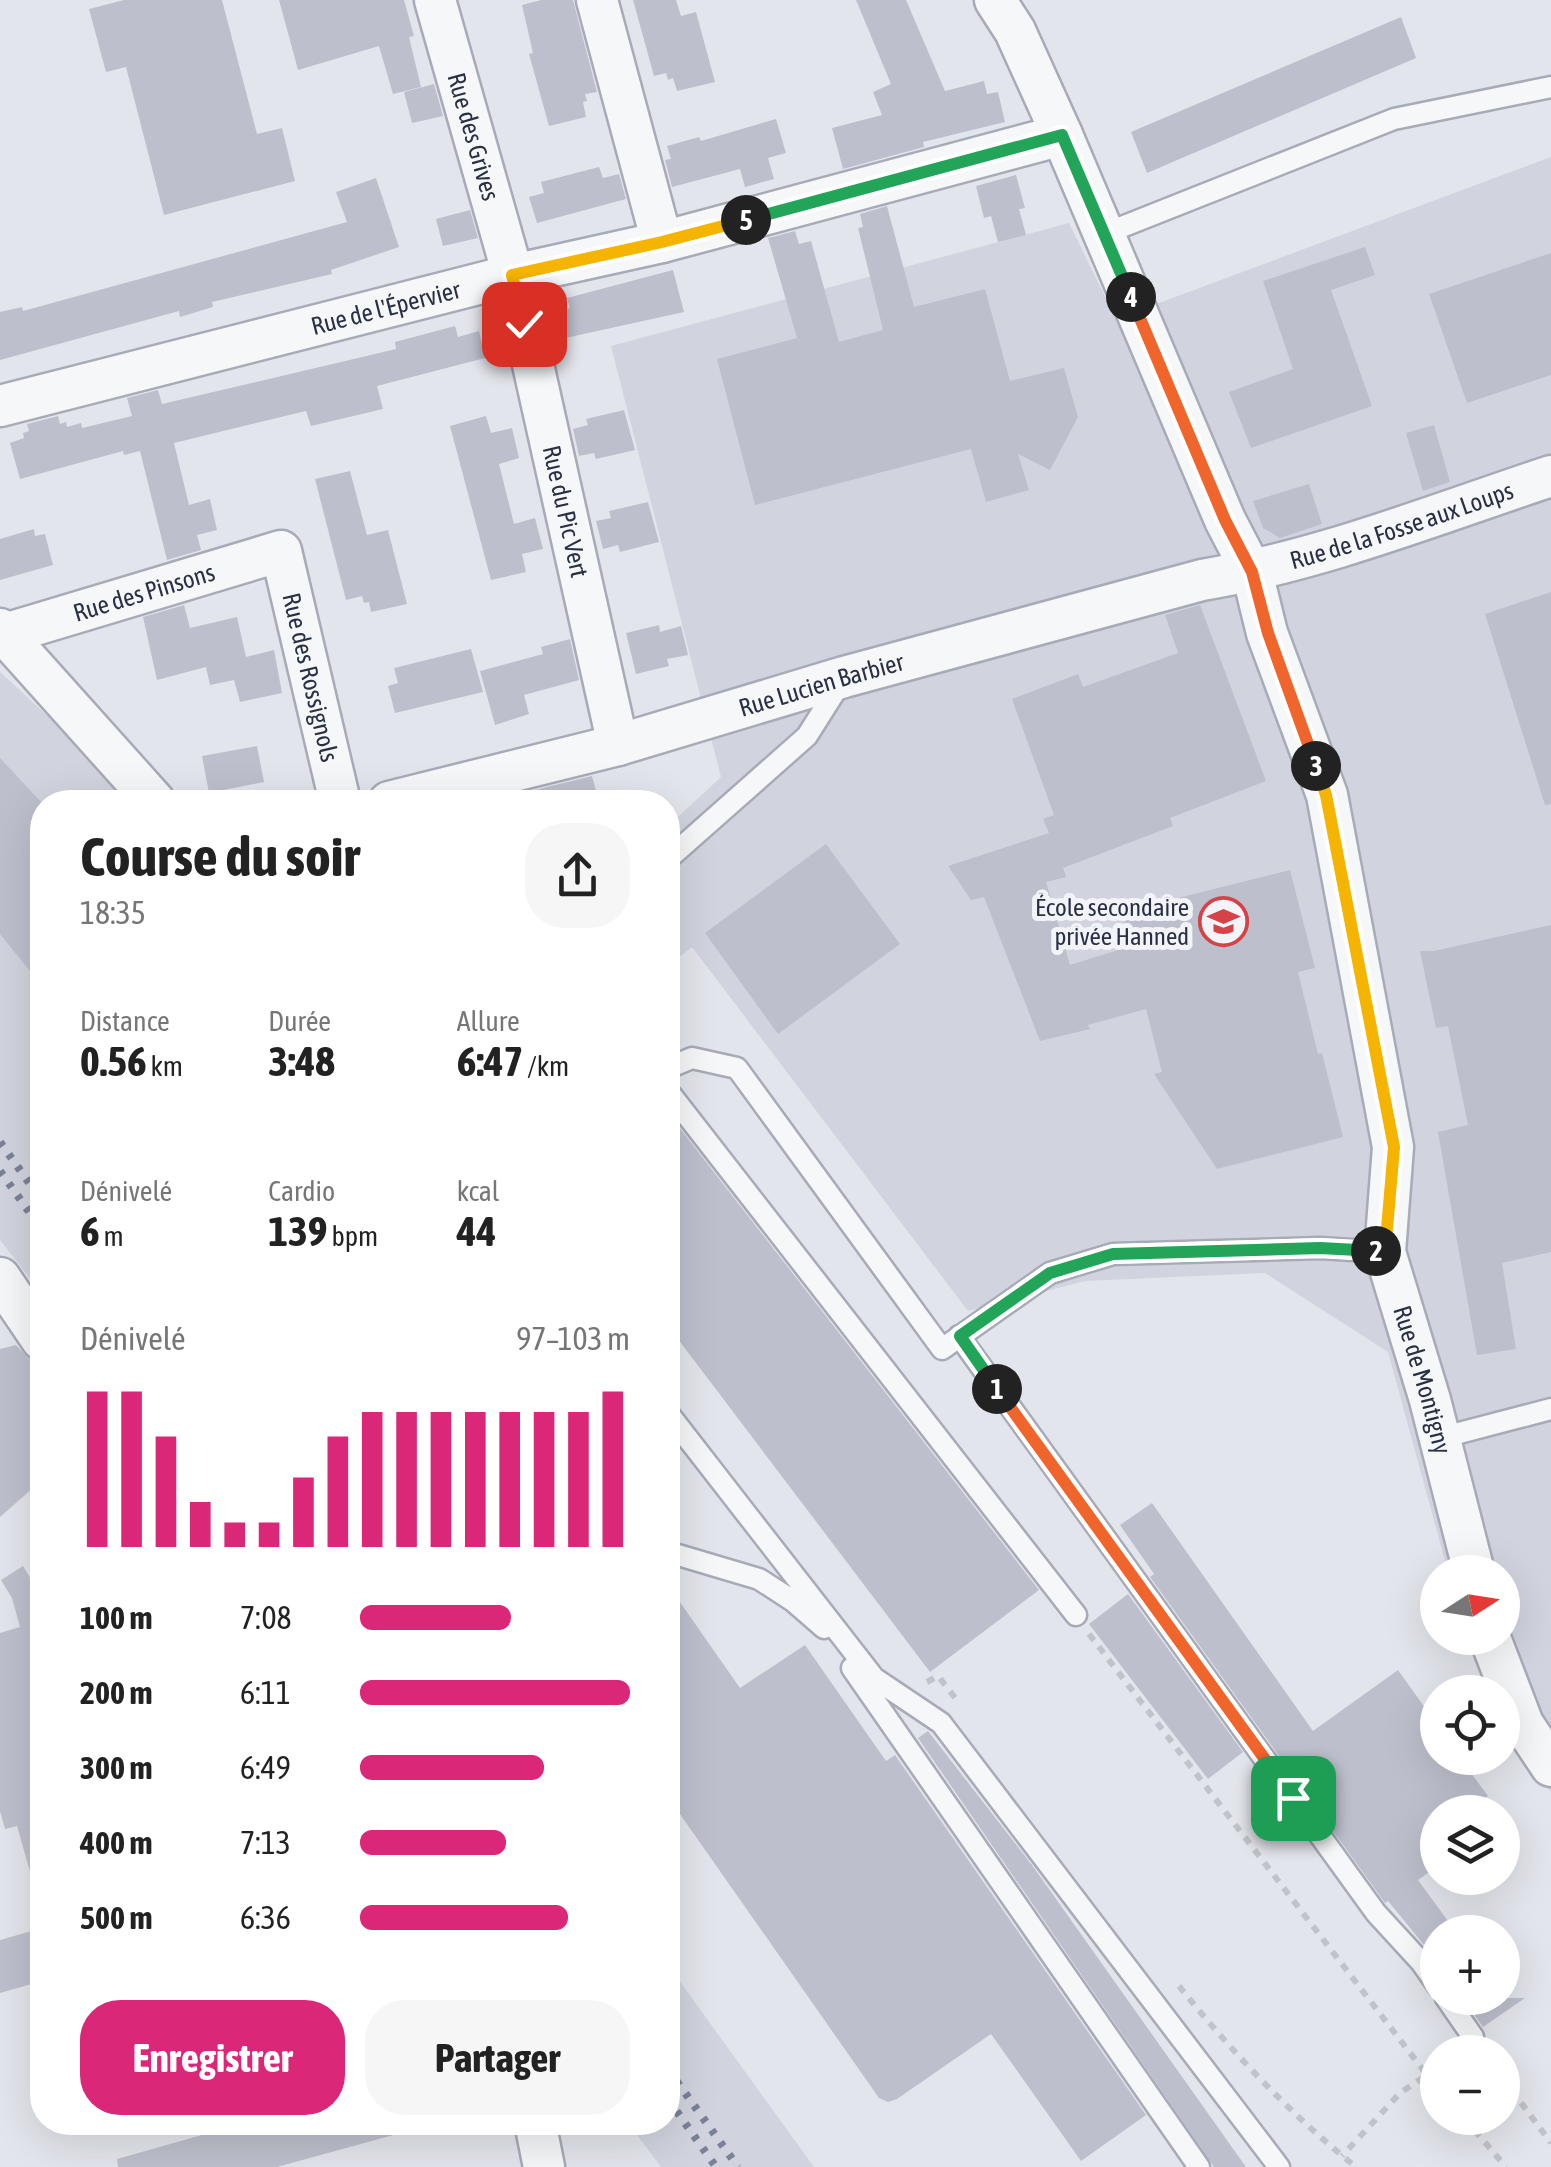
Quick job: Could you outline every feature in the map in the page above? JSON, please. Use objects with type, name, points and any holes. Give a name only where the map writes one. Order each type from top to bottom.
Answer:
[{"type":"street","name":"Rue des Grives","points":[[435,0],[512,275]]},
{"type":"street","points":[[597,0],[662,242]]},
{"type":"street","name":"Rue de Montigny","points":[[995,0],[1015,32],[1062,135],[1225,520],[1252,572],[1268,633],[1326,795],[1394,1147],[1385,1252],[1470,1555]]},
{"type":"street","name":"Rue de l'Épervier","points":[[0,406],[512,275],[662,242],[1062,135]]},
{"type":"street","name":"Rue du Pic Vert","points":[[512,275],[618,745]]},
{"type":"street","name":"Rue de la Fosse aux Loups","points":[[1252,572],[1310,557],[1551,476]]},
{"type":"street","name":"Rue des Pinsons","points":[[3,631],[281,551]]},
{"type":"street","name":"Rue des Rossignols","points":[[281,551],[337,790]]},
{"type":"street","name":"Rue Lucien Barbier","points":[[437,790],[618,745],[844,677],[1202,580],[1252,572]]},
{"type":"street","points":[[3,631],[144,790]]},
{"type":"street","points":[[0,1278],[30,1322]]},
{"type":"street","points":[[1497,1655],[1524,1724],[1551,1766]]},
{"type":"street","points":[[538,2135],[544,2167]]},
{"type":"lane","points":[[1104,234],[1394,119],[1551,88]]},
{"type":"lane","points":[[680,848],[807,736],[844,677]]},
{"type":"lane","points":[[680,1063],[692,1058],[737,1068],[942,1348],[1050,1273],[1113,1254],[1320,1248],[1385,1252]]},
{"type":"lane","points":[[680,1107],[1076,1616]]},
{"type":"lane","points":[[960,1336],[1376,1913],[1420,1961]]},
{"type":"lane","points":[[1440,1438],[1551,1409]]},
{"type":"lane","points":[[680,1428],[874,1678],[941,1722],[1278,2167]]},
{"type":"lane","points":[[680,1556],[759,1579],[824,1628],[1199,2167]]},
{"type":"path","points":[[1076,1616],[1420,2066]]},
{"type":"path","points":[[901,1696],[938,1676],[962,1707]]},
{"type":"path","points":[[1176,1983],[1210,2025],[1356,2167]]},
{"type":"path","points":[[1342,2156],[1400,2093],[1420,2080]]},
{"type":"path","points":[[1520,2101],[1551,2143]]},
{"type":"path","points":[[1479,2135],[1506,2167]]},
{"type":"shaded area","points":[[1551,157],[1551,1793],[1520,1745],[1520,1675],[1483,1675],[1474,1655],[1520,1655],[1520,1555],[1443,1555],[1388,1352],[1265,1273],[1085,1281],[968,1311],[692,947],[680,956],[680,815],[721,777],[611,346],[1069,223],[1116,319]]},
{"type":"shaded area","points":[[0,672],[128,790],[30,790],[30,1279],[0,1240]]},
{"type":"shaded area","points":[[680,1982],[814,2167],[661,2167],[637,2135],[680,2135]]},
{"type":"building","points":[[124,0],[222,0],[257,134],[282,128],[295,181],[164,215],[126,67],[106,72],[89,9]]},
{"type":"building","points":[[279,0],[404,0],[421,87],[393,94],[379,46],[298,70]]},
{"type":"building","points":[[541,0],[573,0],[597,92],[585,94],[586,117],[549,126],[529,54],[533,53],[522,5]]},
{"type":"building","points":[[633,0],[676,0],[681,16],[696,12],[715,82],[677,91],[673,78],[668,80],[666,73],[654,76]]},
{"type":"building","points":[[856,0],[906,0],[945,91],[984,81],[987,94],[998,92],[1005,122],[923,142],[924,147],[843,169],[832,128],[882,115],[873,92],[891,84]]},
{"type":"building","points":[[1401,17],[1416,58],[1147,173],[1131,132]]},
{"type":"building","points":[[434,84],[443,116],[412,123],[404,92]]},
{"type":"building","points":[[776,119],[786,153],[768,158],[774,179],[745,187],[740,169],[672,187],[665,160],[671,159],[667,146],[699,137],[701,141]]},
{"type":"building","points":[[599,167],[603,178],[619,174],[626,199],[537,223],[529,197],[544,193],[541,182]]},
{"type":"building","points":[[1016,175],[1025,208],[1019,209],[1026,235],[998,242],[991,216],[984,218],[976,186]]},
{"type":"building","points":[[376,178],[399,247],[331,270],[332,274],[212,302],[213,307],[180,317],[179,311],[0,360],[0,312],[22,307],[23,311],[347,222],[336,192]]},
{"type":"building","points":[[887,206],[914,307],[985,289],[1010,381],[1064,368],[1078,417],[1050,470],[1018,454],[1029,490],[986,502],[971,449],[755,505],[717,359],[797,338],[768,238],[795,231],[799,244],[811,241],[839,342],[883,330],[858,228],[863,227],[860,214]]},
{"type":"building","points":[[470,210],[478,238],[443,246],[436,219]]},
{"type":"building","points":[[1365,247],[1375,275],[1331,290],[1372,406],[1251,448],[1229,392],[1293,369],[1263,281]]},
{"type":"building","points":[[1551,253],[1551,375],[1467,403],[1429,294]]},
{"type":"building","points":[[673,270],[684,312],[561,339],[555,312],[570,308],[567,298]]},
{"type":"building","points":[[455,326],[458,337],[479,331],[485,358],[377,386],[383,409],[311,426],[306,411],[174,443],[189,505],[210,499],[217,530],[197,535],[201,550],[167,560],[140,451],[124,455],[123,451],[20,479],[10,443],[24,438],[23,433],[29,431],[27,424],[58,416],[60,424],[66,422],[67,427],[81,423],[82,428],[132,416],[127,398],[158,390],[162,404],[396,349],[395,342]]},
{"type":"building","points":[[624,410],[635,450],[596,459],[594,453],[579,456],[573,429],[588,425],[586,419]]},
{"type":"building","points":[[486,416],[491,433],[512,428],[519,458],[499,464],[514,524],[535,518],[543,549],[522,554],[526,572],[491,580],[450,426]]},
{"type":"building","points":[[1434,425],[1450,482],[1423,491],[1406,433]]},
{"type":"building","points":[[350,471],[367,535],[388,530],[407,604],[371,612],[369,602],[364,603],[362,596],[346,600],[315,479]]},
{"type":"building","points":[[1309,484],[1322,524],[1280,538],[1263,528],[1253,501]]},
{"type":"building","points":[[648,502],[659,542],[620,552],[618,545],[603,549],[596,521],[611,518],[609,511]]},
{"type":"building","points":[[34,529],[35,536],[45,534],[53,565],[0,580],[0,539]]},
{"type":"building","points":[[1551,592],[1551,804],[1545,805],[1485,614]]},
{"type":"building","points":[[184,605],[190,628],[237,617],[246,657],[274,650],[282,693],[240,702],[234,680],[210,685],[206,667],[157,680],[143,617]]},
{"type":"building","points":[[1200,605],[1266,781],[1170,818],[1173,826],[1063,868],[1066,877],[1046,882],[1070,965],[1131,946],[1122,912],[1290,870],[1315,968],[1298,972],[1343,1137],[1217,1169],[1154,1074],[1162,1072],[1146,1009],[1040,1041],[984,897],[971,900],[948,866],[1049,833],[1043,819],[1054,815],[1012,699],[1078,674],[1083,687],[1178,653],[1165,615]]},
{"type":"building","points":[[659,625],[660,632],[681,626],[688,655],[667,659],[669,666],[636,674],[626,633]]},
{"type":"building","points":[[570,639],[579,680],[524,695],[529,714],[495,725],[480,671],[543,654],[541,647]]},
{"type":"building","points":[[471,649],[483,692],[395,713],[388,686],[398,683],[394,668]]},
{"type":"building","points":[[257,746],[264,782],[208,790],[202,756]]},
{"type":"building","points":[[0,758],[30,790],[30,971],[0,934]]},
{"type":"building","points":[[592,776],[596,790],[535,790]]},
{"type":"building","points":[[826,844],[900,944],[778,1034],[705,933]]},
{"type":"building","points":[[1551,925],[1551,1252],[1502,1263],[1516,1349],[1477,1355],[1438,1132],[1468,1125],[1448,1026],[1436,1028],[1420,951]]},
{"type":"building","points":[[680,1128],[1039,1590],[930,1672],[680,1342]]},
{"type":"building","points":[[16,1345],[30,1360],[30,1491],[0,1517],[0,1349]]},
{"type":"building","points":[[1152,1503],[1313,1731],[1398,1670],[1420,1701],[1420,1775],[1473,1775],[1487,1795],[1420,1795],[1420,1895],[1429,1895],[1444,1915],[1420,1915],[1420,1940],[1388,1901],[1385,1903],[1150,1577],[1154,1574],[1120,1525]]},
{"type":"building","points":[[23,1566],[30,1577],[30,1872],[17,1826],[5,1829],[0,1811],[0,1633],[20,1627],[12,1598],[1,1580]]},
{"type":"building","points":[[1128,1594],[1243,1752],[1208,1779],[1089,1624]]},
{"type":"building","points":[[680,1602],[740,1688],[805,1645],[886,1761],[895,1755],[1146,2115],[1081,2161],[991,2034],[897,2099],[888,2102],[879,2098],[680,1814]]},
{"type":"building","points":[[928,1731],[1032,1865],[1246,2167],[1214,2167],[918,1738]]},
{"type":"building","points":[[30,1931],[30,1984],[0,1993],[0,1940]]},
{"type":"building","points":[[1474,2015],[1500,2015],[1483,2027]]},
{"type":"building","points":[[202,2135],[393,2135],[277,2167],[118,2167],[117,2159]]},
{"type":"railway","points":[[0,1142],[30,1184]]},
{"type":"railway","points":[[0,1171],[30,1213]]},
{"type":"railway","points":[[680,2086],[738,2167]]},
{"type":"railway","points":[[680,2116],[716,2167]]},
{"type":"place","name":"École secondaire privée Hanned","points":[[1224,921]]},
{"type":"route","points":[[524,324],[512,275],[662,242],[1062,135],[1225,520],[1252,572],[1268,633],[1326,795],[1394,1147],[1390,1197],[1385,1252],[1320,1248],[1113,1254],[1050,1273],[960,1336],[1293,1798]]}]
